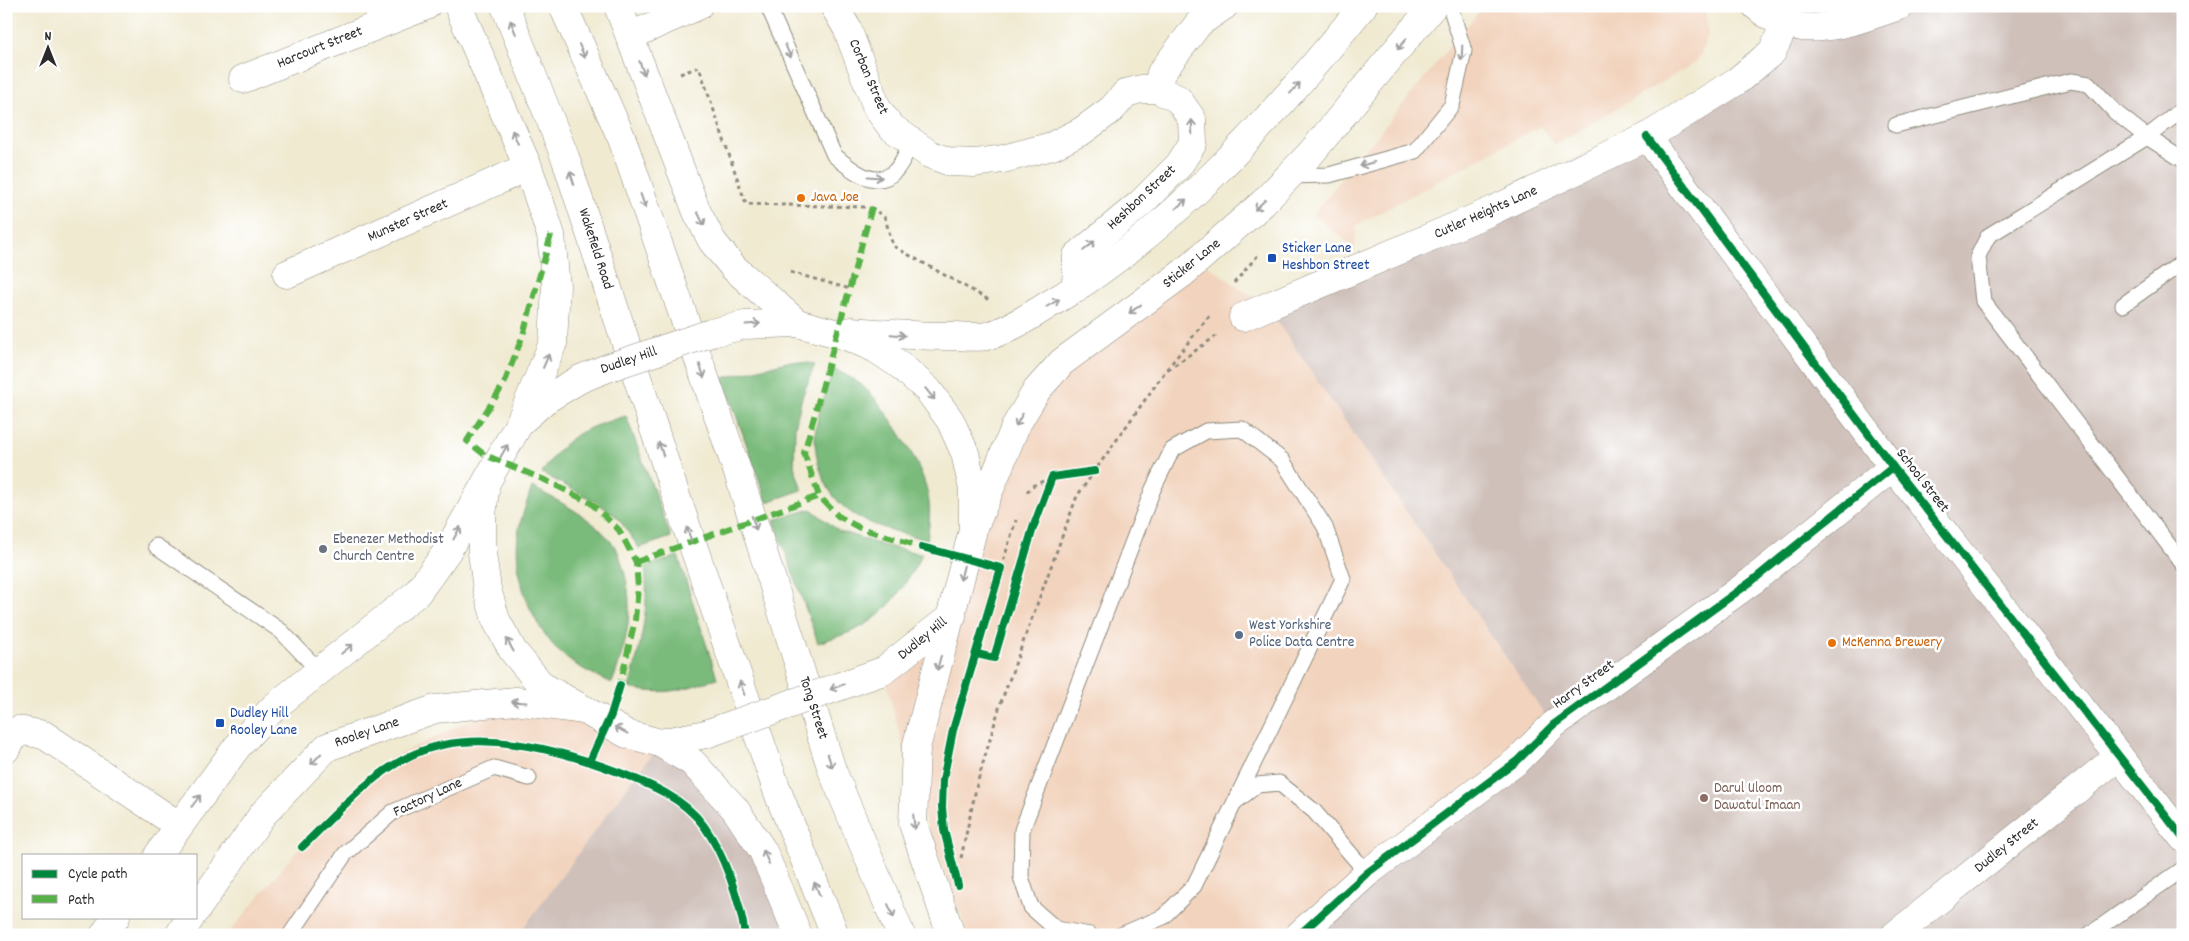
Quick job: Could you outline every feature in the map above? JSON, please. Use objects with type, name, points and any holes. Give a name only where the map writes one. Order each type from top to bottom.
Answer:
[{"type":"main road","name":"Harcourt Street","points":[[243,78],[426,6]]},
{"type":"main road","points":[[458,6],[528,167],[551,235],[556,286],[553,343],[520,422]]},
{"type":"main road","name":"Wakefield Road","points":[[505,6],[565,158],[676,496],[778,792],[835,935]]},
{"type":"main road","name":"Tong Street","points":[[563,6],[622,140],[739,476],[832,770],[901,935]]},
{"type":"main road","points":[[618,6],[697,212],[712,241],[734,268],[806,325],[904,336],[987,336],[1024,320],[1076,289],[1134,244],[1198,189],[1249,138],[1310,70],[1363,6]]},
{"type":"main road","points":[[630,36],[698,6]]},
{"type":"main road","name":"Corban Street","points":[[834,6],[847,28],[877,108],[891,127],[911,143],[930,154],[950,162],[975,163],[1003,159],[1052,146],[1082,131],[1112,109],[1126,94],[1141,88],[1156,88]]},
{"type":"main road","points":[[1156,88],[1161,73],[1194,14],[1224,6]]},
{"type":"main road","name":"Sticker Lane","points":[[973,530],[1016,425],[1036,390],[1062,362],[1183,273],[1262,203],[1311,152],[1433,6]]},
{"type":"main road","points":[[1756,6],[1785,24],[1797,28],[1817,29],[1838,26],[1899,6]]},
{"type":"main road","name":"Cutler Heights Lane","points":[[1243,317],[1487,213],[1647,137],[1737,81],[1772,52],[1785,24]]},
{"type":"main road","name":"Heshbon Street","points":[[1076,289],[1077,256],[1141,203],[1179,165],[1193,143],[1192,119],[1178,99],[1156,88]]},
{"type":"main road","name":"School Street","points":[[1647,137],[1893,467],[2183,838]]},
{"type":"main road","name":"Munster Street","points":[[287,274],[528,167]]},
{"type":"main road","name":"Dudley Hill","points":[[745,325],[806,325],[846,336],[876,350],[900,365],[928,390],[950,420],[965,453],[973,489],[973,530],[952,616],[883,671],[706,734],[660,743],[626,734],[542,686],[513,652],[496,620],[487,589],[482,553],[482,515],[487,479],[520,422],[545,400],[580,379],[711,333],[745,325]]},
{"type":"main road","name":"Harry Street","points":[[1299,935],[1368,873],[1516,762],[1553,725],[1753,583],[1893,467]]},
{"type":"main road","points":[[159,854],[237,746],[274,707],[417,593],[448,550],[487,479]]},
{"type":"main road","points":[[951,935],[912,824],[916,748],[952,616]]},
{"type":"main road","name":"Rooley Lane","points":[[198,907],[263,814],[326,747],[435,709],[516,701],[585,710]]},
{"type":"main road","points":[[6,749],[18,730],[44,735],[178,826]]},
{"type":"main road","points":[[660,743],[692,762],[736,809],[764,851],[798,935]]},
{"type":"main road","name":"Dudley Street","points":[[1895,935],[2119,756]]},
{"type":"main road","points":[[104,935],[115,918]]},
{"type":"main road","points":[[179,935],[190,918]]},
{"type":"lane","points":[[768,6],[834,155],[857,173],[872,179],[884,178],[896,170],[911,143]]},
{"type":"lane","points":[[1288,176],[1329,175],[1415,151],[1452,105],[1464,51],[1450,6]]},
{"type":"lane","points":[[1896,124],[2071,81],[2089,84],[2115,112],[2147,137],[2183,160]]},
{"type":"lane","points":[[2183,109],[2147,137],[1988,236],[1978,256],[1983,301],[2183,564]]},
{"type":"lane","points":[[2123,305],[2183,262]]},
{"type":"lane","points":[[1090,935],[1056,929],[1031,908],[1021,877],[1022,830],[1153,489],[1172,450],[1206,431],[1242,429],[1282,460],[1325,527],[1343,579],[1194,886],[1163,917],[1121,935]]},
{"type":"lane","points":[[156,546],[281,631],[319,671]]},
{"type":"lane","name":"Factory Lane","points":[[290,935],[345,854],[393,812],[494,768],[529,778]]},
{"type":"lane","points":[[1236,801],[1257,785],[1279,783],[1314,810],[1368,873]]},
{"type":"lane","points":[[2089,935],[2183,869]]},
{"type":"path","points":[[677,76],[699,67],[746,204],[872,207],[884,218],[893,246],[1024,320]]},
{"type":"path","points":[[1230,290],[1260,253]]},
{"type":"path","points":[[785,270],[850,289]]},
{"type":"path","points":[[961,860],[976,784],[1000,705],[1077,496],[1164,373],[1212,312]]},
{"type":"path","points":[[1164,373],[1243,317]]},
{"type":"path","points":[[1086,472],[1095,471]]},
{"type":"path","points":[[1023,496],[1032,486],[1060,476]]},
{"type":"path","points":[[1048,486],[1052,478]]},
{"type":"path","points":[[999,577],[997,567],[1018,514]]},
{"type":"shaded area","points":[[1483,6],[1700,6],[1705,12],[1708,34],[1701,54],[1695,63],[1575,133],[1554,144],[1540,126],[1357,225],[1355,249],[1313,214]]},
{"type":"shaded area","points":[[1899,6],[2183,6],[2183,935],[1299,935],[1552,725],[1267,307],[1737,81],[1785,24]]},
{"type":"shaded area","points":[[1184,249],[1267,307],[1553,725],[1299,935],[968,935],[915,793],[883,671],[952,616],[1016,425]]},
{"type":"shaded area","points":[[541,686],[660,743],[518,935],[227,935],[324,818],[390,759]]},
{"type":"shaded area","points":[[660,743],[735,809],[798,935],[518,935]]},
{"type":"green space","points":[[791,361],[815,364],[802,397],[795,427],[794,466],[802,490],[767,502],[723,378]]},
{"type":"green space","points":[[833,369],[857,381],[869,392],[894,424],[910,450],[928,494],[930,513],[927,540],[864,520],[839,502],[829,490],[819,465],[815,436],[820,411]]},
{"type":"green space","points":[[626,416],[671,537],[639,548],[618,518],[596,502],[542,473],[560,449],[578,434],[587,429]]},
{"type":"green space","points":[[532,487],[590,521],[609,539],[619,554],[627,583],[629,612],[625,640],[612,683],[581,668],[565,657],[543,632],[527,601],[522,585],[517,551],[520,523]]},
{"type":"green space","points":[[811,509],[839,531],[882,545],[922,554],[904,585],[881,613],[856,629],[818,643],[774,520]]},
{"type":"green space","points":[[678,556],[717,678],[694,686],[664,692],[629,688],[645,613],[645,567]]},
{"type":"marked path","points":[[872,207],[804,453],[819,496],[838,516],[860,528],[922,547]]},
{"type":"marked path","points":[[551,235],[523,335],[504,384],[467,441],[485,455],[547,481],[591,503],[619,530],[636,562],[638,588],[635,620],[620,685]]},
{"type":"marked path","points":[[636,562],[819,496]]},
{"type":"cycle path","points":[[1647,137],[1893,467],[2183,838]]},
{"type":"cycle path","points":[[1299,935],[1367,873],[1517,761],[1553,725],[1752,581],[1893,467]]},
{"type":"cycle path","points":[[977,654],[994,658],[1033,528],[1052,477],[1095,471]]},
{"type":"cycle path","points":[[922,547],[1001,568],[953,730],[943,780],[942,807],[944,830],[958,885]]},
{"type":"cycle path","points":[[590,761],[611,715],[620,685]]},
{"type":"cycle path","points":[[302,847],[367,785],[412,755],[436,746],[462,742],[516,744],[543,749],[594,763],[654,787],[676,800],[696,816],[711,837],[730,878],[743,921],[745,935]]},
{"type":"place","name":"Java Joe","points":[[801,198]]},
{"type":"place","name":"Sticker Lane Heshbon Street","points":[[1272,258]]},
{"type":"place","name":"Ebenezer Methodist Church Centre","points":[[323,549]]},
{"type":"place","name":"West Yorkshire Police Data Centre","points":[[1239,635]]},
{"type":"place","name":"McKenna Brewery","points":[[1832,643]]},
{"type":"place","name":"Dudley Hill Rooley Lane","points":[[220,723]]},
{"type":"place","name":"Darul Uloom Dawatul Imaan","points":[[1704,798]]}]
